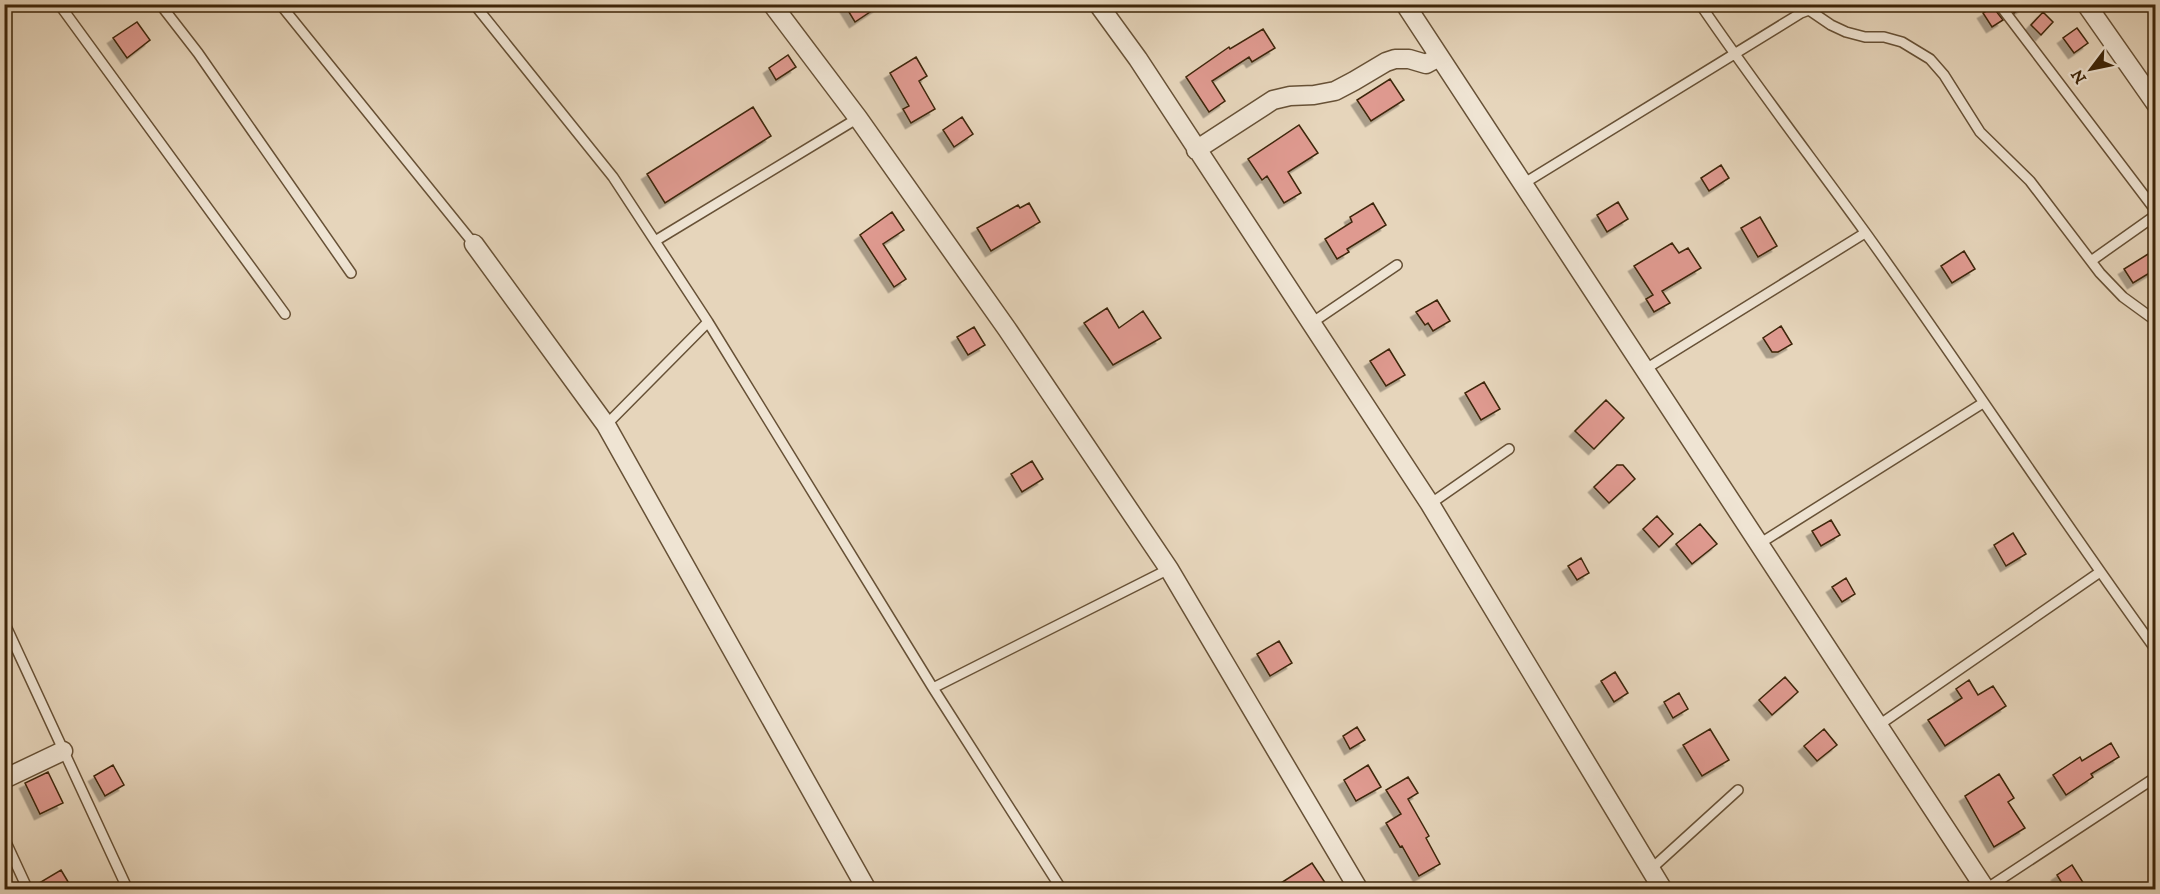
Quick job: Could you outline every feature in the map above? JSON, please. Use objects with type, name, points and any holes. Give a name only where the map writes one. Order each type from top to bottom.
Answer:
[{"type":"street","points":[[772,4],[858,118],[1007,329],[1169,569],[1359,890]]},
{"type":"street","points":[[1098,4],[1138,59],[1430,504],[1663,890]]},
{"type":"street","points":[[2086,4],[2153,94]]},
{"type":"street","points":[[1411,8],[1439,57],[1986,889]]},
{"type":"street","points":[[1196,150],[1274,100],[1335,91],[1395,59],[1409,59],[1426,64],[1439,57]]},
{"type":"street","points":[[474,244],[606,425],[867,890]]},
{"type":"street","points":[[4,779],[63,751]]},
{"type":"lane","points":[[59,4],[285,315]]},
{"type":"lane","points":[[160,4],[198,53],[351,273]]},
{"type":"lane","points":[[280,4],[474,244]]},
{"type":"lane","points":[[474,4],[594,153],[655,241],[708,322],[933,688],[1062,890]]},
{"type":"lane","points":[[1700,4],[1734,55],[1865,233],[2156,650]]},
{"type":"lane","points":[[1999,4],[2156,213],[2091,261]]},
{"type":"lane","points":[[1523,184],[1806,10],[1846,32],[1865,37],[1891,38],[1930,59],[1944,75],[1980,132],[2030,181],[2091,261],[2123,297],[2156,321]]},
{"type":"lane","points":[[655,241],[858,118]]},
{"type":"lane","points":[[1644,370],[1865,233]]},
{"type":"lane","points":[[1310,324],[1397,265]]},
{"type":"lane","points":[[606,425],[708,322]]},
{"type":"lane","points":[[1759,544],[1983,403]]},
{"type":"lane","points":[[1430,504],[1509,448]]},
{"type":"lane","points":[[933,688],[1169,569]]},
{"type":"lane","points":[[1880,725],[2100,572]]},
{"type":"lane","points":[[4,622],[128,890]]},
{"type":"lane","points":[[1986,889],[2156,777]]},
{"type":"lane","points":[[1650,870],[1738,790]]},
{"type":"lane","points":[[4,838],[28,890]]},
{"type":"building","points":[[844,4],[882,4],[855,22]]},
{"type":"building","points":[[2008,4],[2027,4],[2014,13]]},
{"type":"building","points":[[1993,7],[2003,20],[1992,27],[1983,13]]},
{"type":"building","points":[[2043,12],[2053,22],[2041,35],[2031,25]]},
{"type":"building","points":[[137,22],[150,40],[127,58],[113,38]]},
{"type":"building","points":[[2077,28],[2088,43],[2074,53],[2063,38]]},
{"type":"building","points":[[1263,29],[1275,48],[1252,62],[1249,57],[1212,81],[1225,101],[1209,112],[1186,77],[1229,47],[1230,49]]},
{"type":"building","points":[[788,55],[796,67],[776,80],[769,68]]},
{"type":"building","points":[[916,57],[927,76],[919,81],[935,109],[911,123],[903,109],[909,106],[890,73]]},
{"type":"building","points":[[1390,79],[1404,100],[1371,121],[1357,100]]},
{"type":"building","points":[[753,107],[771,136],[665,203],[647,174]]},
{"type":"building","points":[[962,117],[973,134],[954,147],[943,130]]},
{"type":"building","points":[[1299,125],[1318,153],[1288,172],[1301,193],[1284,203],[1267,176],[1262,180],[1248,159]]},
{"type":"building","points":[[1721,165],[1729,178],[1709,191],[1701,178]]},
{"type":"building","points":[[1618,202],[1628,219],[1607,232],[1597,215]]},
{"type":"building","points":[[1029,203],[1040,222],[991,251],[977,228],[1018,205],[1020,208]]},
{"type":"building","points":[[1373,203],[1386,225],[1347,249],[1349,252],[1337,259],[1325,239],[1352,222],[1350,217]]},
{"type":"building","points":[[892,212],[904,230],[883,244],[906,279],[894,287],[860,235]]},
{"type":"building","points":[[1760,217],[1777,246],[1758,257],[1741,228]]},
{"type":"building","points":[[1672,243],[1679,253],[1688,248],[1701,268],[1662,291],[1670,303],[1654,312],[1646,299],[1653,295],[1634,266]]},
{"type":"building","points":[[2156,249],[2156,269],[2133,283],[2124,269]]},
{"type":"building","points":[[1964,251],[1975,269],[1952,283],[1941,266]]},
{"type":"building","points":[[1437,300],[1450,321],[1433,331],[1428,323],[1425,325],[1416,312]]},
{"type":"building","points":[[1107,308],[1119,328],[1143,311],[1161,338],[1113,365],[1084,323]]},
{"type":"building","points":[[1781,326],[1792,344],[1778,352],[1772,352],[1763,338]]},
{"type":"building","points":[[974,327],[985,345],[968,355],[957,337]]},
{"type":"building","points":[[1389,349],[1405,375],[1386,386],[1370,361]]},
{"type":"building","points":[[1484,382],[1500,409],[1481,420],[1465,393]]},
{"type":"building","points":[[1606,400],[1624,418],[1594,449],[1575,431]]},
{"type":"building","points":[[1032,461],[1043,479],[1022,492],[1011,474]]},
{"type":"building","points":[[1617,465],[1623,465],[1635,479],[1609,503],[1594,487]]},
{"type":"building","points":[[1657,516],[1673,534],[1659,547],[1643,529]]},
{"type":"building","points":[[1831,520],[1840,535],[1821,546],[1812,531]]},
{"type":"building","points":[[1700,524],[1717,544],[1692,564],[1676,544]]},
{"type":"building","points":[[2013,533],[2026,554],[2006,566],[1994,545]]},
{"type":"building","points":[[1581,558],[1589,573],[1577,580],[1568,566]]},
{"type":"building","points":[[1846,578],[1855,594],[1842,602],[1832,587]]},
{"type":"building","points":[[1279,641],[1292,663],[1270,676],[1257,654]]},
{"type":"building","points":[[1615,672],[1628,693],[1614,702],[1601,681]]},
{"type":"building","points":[[1785,677],[1798,692],[1772,715],[1759,700]]},
{"type":"building","points":[[1969,680],[1978,695],[1993,686],[2006,706],[1945,746],[1928,720],[1962,698],[1956,689]]},
{"type":"building","points":[[1679,693],[1688,709],[1673,718],[1664,702]]},
{"type":"building","points":[[1357,727],[1365,740],[1350,749],[1343,736]]},
{"type":"building","points":[[1710,729],[1729,760],[1702,776],[1683,745]]},
{"type":"building","points":[[1824,729],[1837,745],[1817,761],[1804,746]]},
{"type":"building","points":[[2111,743],[2119,757],[2091,774],[2093,777],[2066,795],[2053,775],[2080,757],[2082,761]]},
{"type":"building","points":[[113,765],[124,785],[105,796],[94,776]]},
{"type":"building","points":[[1368,765],[1381,787],[1356,801],[1344,780]]},
{"type":"building","points":[[48,772],[63,803],[40,814],[25,783]]},
{"type":"building","points":[[1999,774],[2014,798],[2008,802],[2025,828],[1994,847],[1965,796]]},
{"type":"building","points":[[1408,777],[1418,793],[1408,799],[1429,836],[1426,838],[1440,864],[1419,876],[1386,823],[1401,814],[1386,790]]},
{"type":"building","points":[[1312,863],[1326,884],[1318,890],[1270,890]]},
{"type":"building","points":[[2072,865],[2084,884],[2076,890],[2066,890],[2057,875]]},
{"type":"building","points":[[61,870],[73,890],[35,890],[34,886]]}]
